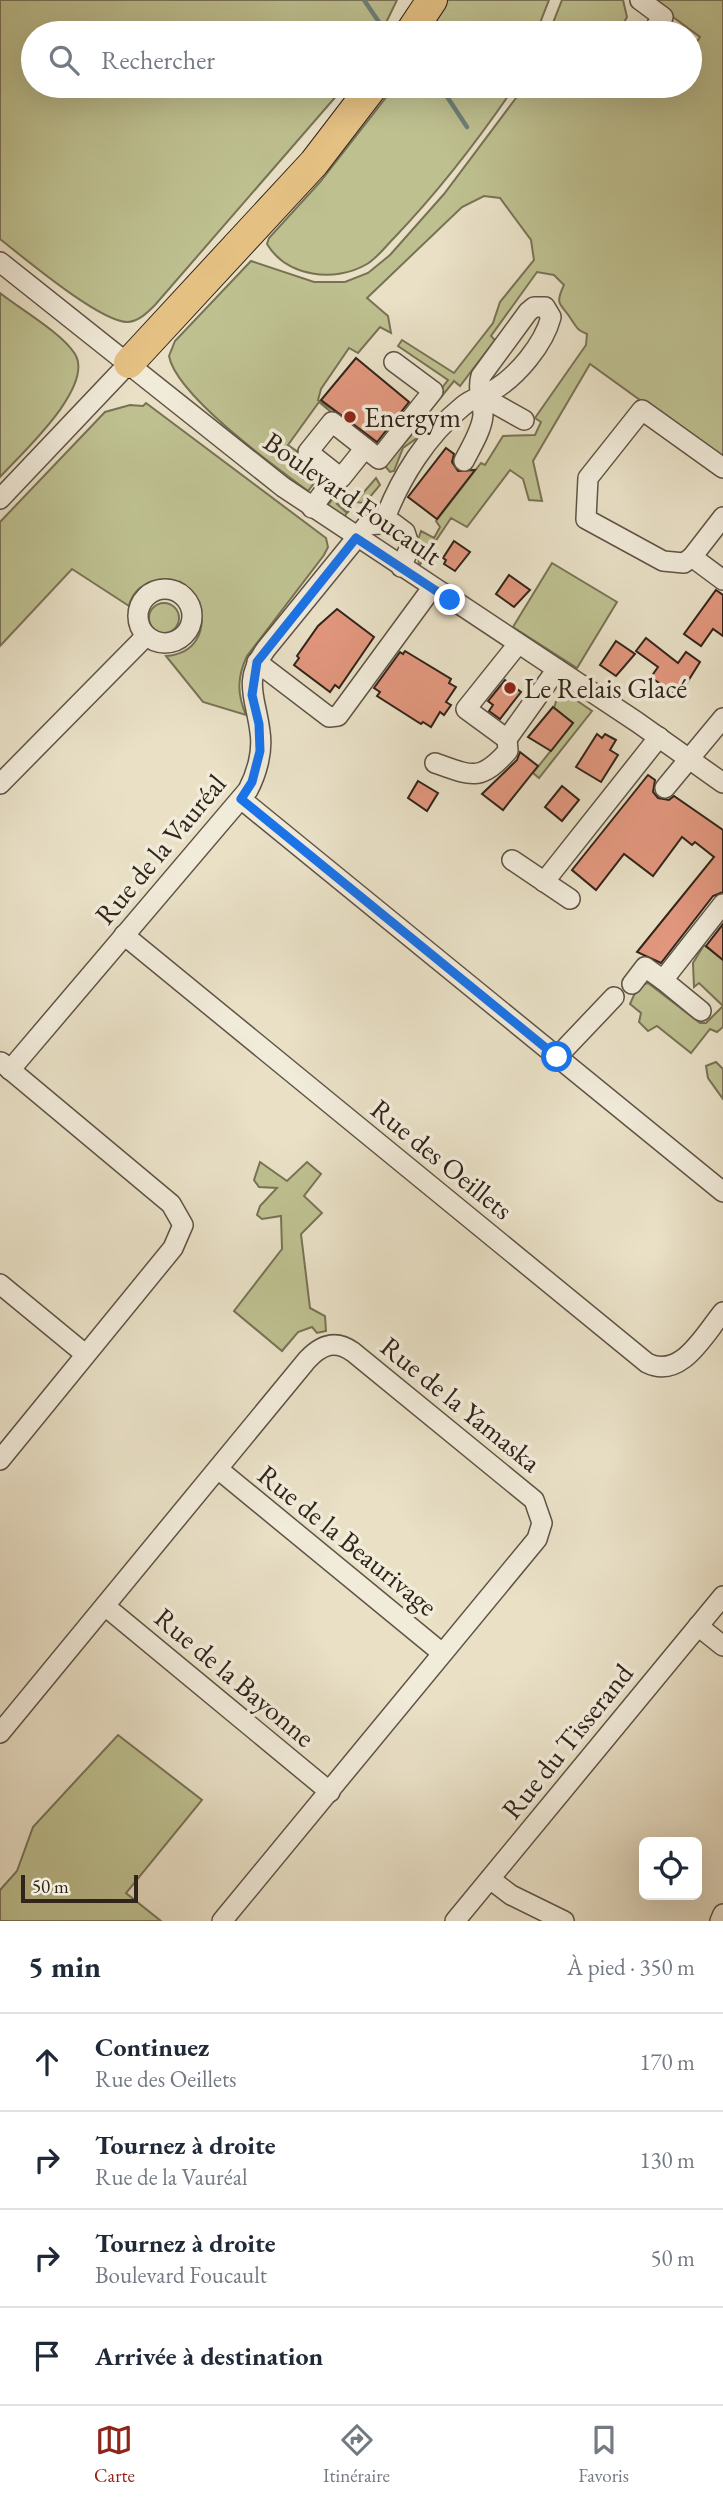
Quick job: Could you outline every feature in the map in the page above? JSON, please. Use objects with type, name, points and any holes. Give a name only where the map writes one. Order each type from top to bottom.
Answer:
[{"type":"highway","points":[[399,21],[409,0]]},
{"type":"highway","points":[[419,21],[432,0]]},
{"type":"highway","points":[[352,113],[360,98]]},
{"type":"highway","points":[[129,363],[308,170],[364,98]]},
{"type":"street","points":[[640,0],[663,17],[660,21]]},
{"type":"street","name":"Boulevard Foucault","points":[[0,262],[227,444],[313,508],[722,781]]},
{"type":"street","points":[[366,444],[341,478],[309,452],[331,422],[366,444],[379,459],[433,391],[394,362]]},
{"type":"street","points":[[0,499],[129,363]]},
{"type":"street","points":[[481,396],[524,420]]},
{"type":"street","points":[[464,461],[482,421],[481,396]]},
{"type":"street","points":[[384,521],[394,494],[416,459],[448,419],[465,403],[481,396]]},
{"type":"street","points":[[723,468],[642,411],[588,478],[586,519],[663,561],[684,563],[692,557],[723,517]]},
{"type":"street","points":[[313,508],[337,474]]},
{"type":"street","points":[[401,567],[408,552],[409,540],[399,526],[384,521],[368,525],[257,662],[329,717],[338,716],[432,588]]},
{"type":"street","points":[[692,557],[723,580]]},
{"type":"street","points":[[0,785],[146,636]]},
{"type":"street","points":[[507,739],[466,709],[518,644]]},
{"type":"street","name":"Rue de la Vauréal","points":[[5,1066],[124,935],[241,799],[252,782],[260,751],[259,724],[252,695],[257,662]]},
{"type":"street","points":[[435,762],[466,774],[481,774],[492,769],[508,751],[507,739],[557,669]]},
{"type":"street","points":[[665,788],[691,760],[723,718]]},
{"type":"street","points":[[544,882],[659,737]]},
{"type":"street","points":[[241,799],[723,1192]]},
{"type":"street","points":[[512,860],[570,899]]},
{"type":"street","points":[[663,980],[723,904]]},
{"type":"street","name":"Rue des Oeillets","points":[[124,935],[646,1363],[667,1367],[679,1363],[723,1312]]},
{"type":"street","points":[[632,984],[647,964],[701,1011]]},
{"type":"street","points":[[557,1057],[614,997]]},
{"type":"street","points":[[0,1460],[173,1248],[182,1233],[182,1218],[171,1204],[5,1066]]},
{"type":"street","points":[[0,1284],[85,1354]]},
{"type":"street","name":"Rue de la Yamaska","points":[[0,1733],[316,1351],[330,1344],[341,1345],[358,1355],[539,1507],[542,1524],[537,1539],[222,1921]]},
{"type":"street","name":"Rue de la Beaurivage","points":[[218,1469],[442,1653]]},
{"type":"street","name":"Rue du Tisserand","points":[[455,1921],[723,1596]]},
{"type":"street","name":"Rue de la Bayonne","points":[[105,1606],[330,1791]]},
{"type":"street","points":[[698,1626],[723,1646]]},
{"type":"street","points":[[490,1879],[512,1895],[564,1921]]},
{"type":"street","points":[[720,1921],[723,1914]]},
{"type":"green space","points":[[0,0],[397,0],[387,21],[21,21],[21,98],[335,98],[155,305],[146,314],[132,321],[116,319],[82,301],[0,239]]},
{"type":"green space","points":[[448,0],[549,0],[541,21],[436,21]]},
{"type":"green space","points":[[562,0],[623,0],[627,17],[625,21],[554,21]]},
{"type":"green space","points":[[650,0],[723,0],[723,460],[590,364],[533,461],[542,501],[529,500],[523,479],[510,470],[467,527],[451,518],[419,566],[417,543],[421,531],[434,538],[440,527],[436,521],[481,463],[485,465],[503,436],[535,435],[541,422],[535,418],[586,345],[587,334],[577,328],[560,304],[559,297],[564,285],[554,275],[537,272],[491,336],[495,340],[460,386],[454,381],[425,417],[422,414],[448,380],[398,346],[402,340],[454,373],[493,323],[500,302],[534,260],[531,240],[500,198],[484,196],[462,207],[367,298],[388,316],[391,333],[380,327],[358,353],[349,348],[321,389],[318,400],[339,414],[337,417],[319,402],[288,445],[298,452],[290,462],[315,482],[308,491],[228,429],[189,390],[169,356],[175,341],[251,261],[314,282],[345,282],[368,273],[390,255],[444,194],[516,98],[702,98],[702,21],[678,21]]},
{"type":"green space","points":[[386,98],[506,98],[443,183],[381,252],[367,264],[341,274],[312,274],[299,270],[287,264],[267,244],[269,238],[320,182]]},
{"type":"green space","points":[[0,293],[61,338],[75,354],[78,368],[75,384],[66,401],[38,437],[0,477]]},
{"type":"green space","points":[[146,403],[326,538],[328,547],[324,555],[247,656],[239,685],[246,715],[203,702],[166,656],[185,651],[196,640],[201,625],[200,610],[194,596],[183,585],[169,580],[143,586],[134,594],[129,606],[72,569],[0,646],[0,522],[105,412],[130,405],[143,406]]},
{"type":"green space","points":[[422,422],[430,429],[403,448],[394,471],[390,472],[385,466]]},
{"type":"green space","points":[[376,478],[380,485],[365,503],[355,502],[348,512],[336,503],[347,513],[344,517],[328,505],[342,487],[358,499]]},
{"type":"green space","points":[[552,563],[617,602],[577,668],[513,627]]},
{"type":"green space","points":[[164,603],[175,607],[179,618],[175,629],[164,633],[153,629],[149,618],[153,607]]},
{"type":"green space","points":[[560,689],[592,711],[539,778],[533,773],[573,723],[554,708]]},
{"type":"green space","points":[[704,945],[723,960],[723,1006],[699,983],[694,987],[693,963]]},
{"type":"green space","points":[[648,983],[700,1023],[706,1023],[723,1006],[723,1027],[717,1032],[710,1029],[691,1053],[657,1026],[648,1031],[639,1022],[641,1013],[630,1004],[638,986]]},
{"type":"green space","points":[[716,1062],[723,1069],[723,1099],[708,1078],[706,1066]]},
{"type":"green space","points":[[260,1162],[287,1181],[307,1162],[321,1174],[304,1196],[322,1213],[301,1234],[310,1308],[325,1316],[326,1331],[317,1333],[312,1327],[298,1332],[282,1351],[234,1311],[282,1249],[281,1216],[262,1219],[257,1215],[260,1206],[277,1188],[259,1187],[254,1180]]},
{"type":"green space","points":[[118,1735],[202,1800],[126,1893],[161,1921],[0,1921],[0,1890],[17,1871],[33,1827]]},
{"type":"building","points":[[356,358],[409,402],[377,442],[321,400]]},
{"type":"building","points":[[446,448],[454,454],[452,462],[458,471],[475,470],[437,519],[408,497]]},
{"type":"building","points":[[454,541],[470,552],[455,571],[444,564],[446,560],[443,558]]},
{"type":"building","points":[[509,575],[530,590],[514,607],[496,594]]},
{"type":"building","points":[[716,590],[723,595],[723,636],[713,629],[701,646],[684,634]]},
{"type":"building","points":[[337,609],[374,637],[339,688],[335,685],[330,692],[294,665],[299,658],[297,656],[318,626]]},
{"type":"building","points":[[646,638],[678,663],[686,652],[700,662],[678,697],[651,677],[658,667],[636,651]]},
{"type":"building","points":[[616,641],[635,654],[616,676],[600,665]]},
{"type":"building","points":[[405,651],[451,679],[449,683],[456,687],[446,702],[451,705],[444,715],[440,712],[431,727],[423,722],[421,724],[377,696],[380,692],[374,688],[400,652],[403,654]]},
{"type":"building","points":[[505,680],[521,692],[500,719],[489,711],[493,705],[488,701]]},
{"type":"building","points":[[553,707],[573,723],[551,751],[528,737]]},
{"type":"building","points":[[597,734],[602,738],[605,734],[616,740],[610,750],[618,755],[601,782],[576,767]]},
{"type":"building","points":[[520,752],[538,766],[503,810],[482,794],[517,760]]},
{"type":"building","points":[[648,775],[655,780],[653,792],[658,798],[669,800],[674,796],[723,830],[723,892],[713,896],[661,963],[637,952],[714,857],[695,842],[692,845],[682,837],[653,876],[624,854],[596,890],[572,870]]},
{"type":"building","points":[[418,781],[438,793],[427,811],[408,798]]},
{"type":"building","points":[[562,786],[579,800],[562,821],[545,807]]},
{"type":"building","points":[[723,924],[723,960],[706,946]]},
{"type":"waterway","points":[[364,0],[378,21]]},
{"type":"waterway","points":[[448,98],[467,127]]},
{"type":"place","name":"Energym","points":[[350,417]]},
{"type":"place","name":"Le Relais Glacé","points":[[510,688]]},
{"type":"route","points":[[450,600],[356,538],[257,662],[251,685],[261,736],[260,751],[252,782],[241,799],[557,1057]]}]
